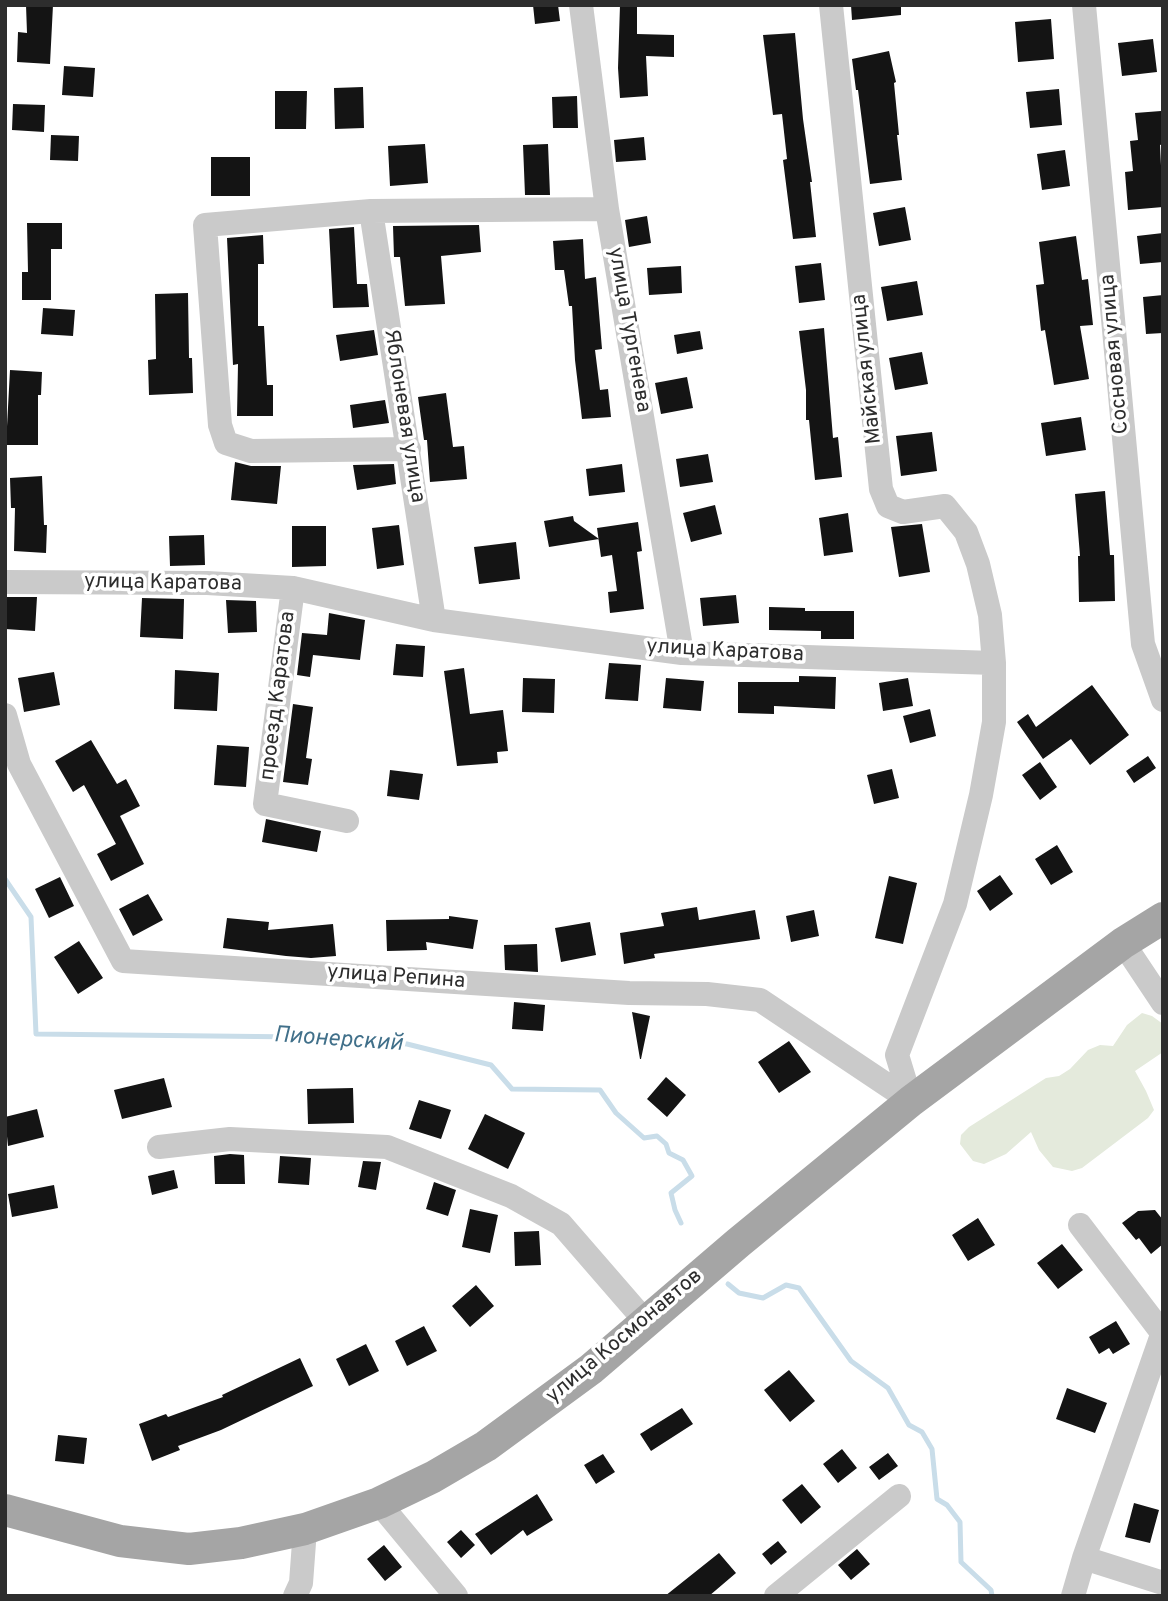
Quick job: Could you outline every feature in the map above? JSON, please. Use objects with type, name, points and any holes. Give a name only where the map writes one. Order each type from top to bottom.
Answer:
[{"type":"main road","name":"улица Космонавтов","points":[[5,1510],[120,1541],[189,1549],[241,1543],[305,1529],[379,1503],[433,1477],[486,1447],[591,1369],[911,1101],[1123,943],[1163,918]]},
{"type":"street","name":"улица Тургенева","points":[[580,5],[607,209],[682,653]]},
{"type":"street","name":"Майская улица","points":[[831,5],[881,489],[888,506],[902,512],[945,506],[967,532],[990,615],[995,663]]},
{"type":"street","name":"Сосновая улица","points":[[1084,5],[1143,643],[1163,700]]},
{"type":"street","points":[[409,449],[251,451],[226,443],[220,425],[205,225],[371,212],[607,209]]},
{"type":"street","name":"Яблоневая улица","points":[[371,212],[434,620]]},
{"type":"street","name":"улица Каратова","points":[[5,582],[207,583],[293,588],[434,620],[682,653],[995,663]]},
{"type":"street","name":"проезд Каратова","points":[[293,588],[265,804],[347,821]]},
{"type":"street","points":[[911,1101],[897,1055],[955,904],[981,795],[994,722],[995,663]]},
{"type":"street","name":"улица Репина","points":[[5,715],[19,764],[123,961],[629,993],[707,994],[760,1000],[911,1101]]},
{"type":"street","points":[[1123,943],[1163,1003]]},
{"type":"street","points":[[159,1147],[230,1139],[387,1147],[511,1196],[561,1224],[646,1322]]},
{"type":"street","points":[[1073,1596],[1163,1333],[1080,1226]]},
{"type":"street","points":[[776,1596],[899,1496]]},
{"type":"street","points":[[379,1503],[456,1596]]},
{"type":"street","points":[[295,1596],[301,1583],[305,1529]]},
{"type":"street","points":[[1084,1558],[1163,1583]]},
{"type":"shaded area","points":[[1142,1013],[1163,1024],[1163,1052],[1135,1071],[1154,1110],[1148,1118],[1082,1168],[1072,1171],[1053,1167],[1039,1150],[1031,1132],[1006,1154],[984,1164],[973,1161],[960,1144],[961,1135],[969,1127],[1046,1078],[1059,1076],[1070,1069],[1088,1050],[1100,1045],[1113,1046],[1127,1025]]},
{"type":"building","points":[[26,5],[53,5],[50,64],[17,62],[18,32],[27,33]]},
{"type":"building","points":[[533,5],[558,5],[560,21],[535,24]]},
{"type":"building","points":[[620,5],[637,5],[637,34],[674,35],[674,57],[646,56],[648,96],[620,98]]},
{"type":"building","points":[[851,5],[901,5],[901,15],[852,20]]},
{"type":"building","points":[[1051,19],[1054,59],[1018,62],[1015,22]]},
{"type":"building","points":[[795,33],[816,237],[793,239],[783,160],[787,159],[782,114],[773,115],[763,35]]},
{"type":"building","points":[[1153,39],[1157,72],[1122,76],[1118,43]]},
{"type":"building","points":[[889,51],[896,82],[897,135],[902,180],[870,184],[852,59]]},
{"type":"building","points":[[64,66],[95,68],[93,97],[62,95]]},
{"type":"building","points":[[363,87],[364,128],[335,129],[334,88]]},
{"type":"building","points":[[1059,89],[1062,125],[1030,128],[1026,92]]},
{"type":"building","points":[[275,91],[307,91],[306,129],[275,129]]},
{"type":"building","points":[[577,96],[578,128],[553,128],[552,97]]},
{"type":"building","points":[[13,104],[45,105],[44,132],[12,130]]},
{"type":"building","points":[[1161,111],[1163,207],[1128,210],[1125,172],[1133,171],[1130,141],[1138,140],[1135,113]]},
{"type":"building","points":[[51,135],[79,136],[78,161],[50,160]]},
{"type":"building","points":[[644,137],[646,160],[616,162],[614,140]]},
{"type":"building","points":[[425,144],[428,183],[390,186],[388,146]]},
{"type":"building","points":[[548,144],[550,195],[525,195],[523,145]]},
{"type":"building","points":[[1065,150],[1070,186],[1042,190],[1037,154]]},
{"type":"building","points":[[211,157],[250,157],[250,196],[211,196]]},
{"type":"building","points":[[905,207],[911,240],[879,246],[873,213]]},
{"type":"building","points":[[647,216],[651,243],[629,247],[625,220]]},
{"type":"building","points":[[27,223],[62,223],[62,249],[51,249],[51,300],[22,300],[22,272],[28,272]]},
{"type":"building","points":[[479,225],[481,252],[441,256],[445,304],[405,306],[400,257],[394,257],[393,226]]},
{"type":"building","points":[[354,227],[357,284],[367,284],[369,307],[333,308],[329,229]]},
{"type":"building","points":[[1163,233],[1163,262],[1140,264],[1137,236]]},
{"type":"building","points":[[263,235],[264,264],[258,264],[258,326],[264,326],[267,385],[273,385],[273,416],[237,416],[238,364],[233,365],[227,238]]},
{"type":"building","points":[[1076,236],[1082,280],[1088,279],[1093,325],[1080,326],[1089,379],[1054,385],[1045,330],[1041,331],[1036,285],[1044,284],[1039,242]]},
{"type":"building","points":[[583,239],[585,279],[596,277],[602,349],[595,350],[600,390],[608,389],[611,417],[582,419],[572,306],[569,306],[564,270],[555,270],[553,241]]},
{"type":"building","points":[[821,263],[825,300],[799,303],[795,266]]},
{"type":"building","points":[[681,266],[682,293],[649,295],[647,268]]},
{"type":"building","points":[[917,281],[923,315],[887,321],[881,287]]},
{"type":"building","points":[[188,293],[189,358],[192,358],[193,393],[149,395],[148,360],[156,359],[155,294]]},
{"type":"building","points":[[1163,295],[1163,333],[1146,334],[1143,297]]},
{"type":"building","points":[[43,308],[75,310],[73,336],[41,334]]},
{"type":"building","points":[[824,328],[833,438],[838,437],[842,477],[815,480],[809,420],[806,420],[806,390],[799,331]]},
{"type":"building","points":[[374,330],[378,355],[340,361],[336,335]]},
{"type":"building","points":[[700,331],[703,349],[677,354],[674,335]]},
{"type":"building","points":[[922,352],[928,384],[895,390],[889,358]]},
{"type":"building","points":[[10,370],[42,372],[41,395],[38,395],[38,445],[6,445]]},
{"type":"building","points":[[687,377],[693,408],[661,414],[655,383]]},
{"type":"building","points":[[446,393],[453,447],[464,446],[467,479],[430,482],[427,440],[424,440],[418,397]]},
{"type":"building","points":[[385,400],[389,423],[353,428],[350,405]]},
{"type":"building","points":[[1081,417],[1086,450],[1046,456],[1041,423]]},
{"type":"building","points":[[932,432],[937,471],[901,476],[896,436]]},
{"type":"building","points":[[708,454],[713,482],[680,487],[676,459]]},
{"type":"building","points":[[235,462],[251,466],[281,466],[277,504],[231,500]]},
{"type":"building","points":[[394,464],[396,484],[357,490],[353,465]]},
{"type":"building","points":[[622,464],[625,492],[589,496],[586,469]]},
{"type":"building","points":[[42,476],[44,525],[47,525],[46,553],[14,551],[15,508],[11,508],[10,478]]},
{"type":"building","points":[[1105,491],[1110,555],[1114,555],[1115,601],[1079,602],[1080,556],[1075,494]]},
{"type":"building","points":[[715,505],[722,534],[691,542],[683,513]]},
{"type":"building","points":[[848,513],[853,552],[824,556],[819,518]]},
{"type":"building","points":[[573,516],[574,521],[599,539],[549,547],[544,521]]},
{"type":"building","points":[[638,522],[642,551],[637,552],[644,609],[610,613],[608,592],[617,591],[612,555],[601,557],[597,528]]},
{"type":"building","points":[[922,524],[930,572],[899,577],[891,527]]},
{"type":"building","points":[[399,525],[404,565],[377,569],[372,528]]},
{"type":"building","points":[[292,526],[326,526],[326,566],[292,567]]},
{"type":"building","points":[[204,535],[205,565],[170,566],[169,536]]},
{"type":"building","points":[[516,542],[520,579],[479,584],[474,547]]},
{"type":"building","points":[[736,595],[739,623],[703,626],[700,598]]},
{"type":"building","points":[[5,597],[37,597],[35,631],[5,629]]},
{"type":"building","points":[[142,598],[184,599],[183,639],[140,637]]},
{"type":"building","points":[[226,600],[256,601],[257,632],[228,633]]},
{"type":"building","points":[[769,607],[805,608],[805,611],[854,611],[854,639],[821,639],[821,631],[769,630]]},
{"type":"building","points":[[329,613],[365,620],[360,660],[313,655],[310,677],[297,675],[302,633],[327,635]]},
{"type":"building","points":[[396,644],[425,646],[423,677],[393,675]]},
{"type":"building","points":[[609,663],[641,665],[638,701],[605,699]]},
{"type":"building","points":[[464,668],[470,714],[503,710],[508,751],[497,752],[498,763],[457,766],[444,671]]},
{"type":"building","points":[[175,670],[219,673],[217,711],[174,709]]},
{"type":"building","points":[[54,672],[60,705],[24,712],[18,678]]},
{"type":"building","points":[[799,676],[836,677],[835,709],[774,706],[774,714],[738,713],[738,682],[799,682]]},
{"type":"building","points":[[523,678],[555,679],[554,713],[522,712]]},
{"type":"building","points":[[666,678],[704,681],[701,711],[663,708]]},
{"type":"building","points":[[908,678],[913,706],[883,711],[879,683]]},
{"type":"building","points":[[1092,685],[1129,735],[1090,765],[1071,739],[1043,759],[1017,722],[1028,714],[1036,727]]},
{"type":"building","points":[[293,704],[313,707],[306,758],[312,759],[308,785],[283,782]]},
{"type":"building","points":[[930,709],[936,736],[910,743],[903,716]]},
{"type":"building","points":[[91,740],[117,784],[126,779],[140,806],[120,816],[144,864],[111,881],[97,854],[116,844],[84,785],[73,792],[55,761]]},
{"type":"building","points":[[217,745],[249,747],[246,787],[214,785]]},
{"type":"building","points":[[1148,756],[1156,768],[1134,783],[1126,771]]},
{"type":"building","points":[[1040,762],[1057,787],[1040,800],[1022,775]]},
{"type":"building","points":[[892,769],[899,798],[874,804],[867,775]]},
{"type":"building","points":[[390,770],[423,774],[419,800],[387,796]]},
{"type":"building","points":[[266,819],[321,831],[317,852],[262,842]]},
{"type":"building","points":[[1057,845],[1073,872],[1051,885],[1035,859]]},
{"type":"building","points":[[1000,875],[1013,894],[990,911],[977,891]]},
{"type":"building","points":[[889,876],[917,883],[903,944],[875,938]]},
{"type":"building","points":[[60,877],[74,906],[49,918],[35,889]]},
{"type":"building","points":[[148,894],[163,920],[133,936],[119,909]]},
{"type":"building","points":[[697,907],[699,920],[755,910],[760,939],[654,954],[655,958],[624,964],[620,933],[664,926],[661,913]]},
{"type":"building","points":[[814,910],[819,936],[791,942],[786,916]]},
{"type":"building","points":[[449,916],[478,920],[473,949],[426,942],[427,950],[387,951],[386,920],[449,919]]},
{"type":"building","points":[[227,918],[269,922],[268,930],[333,924],[336,956],[311,958],[223,948]]},
{"type":"building","points":[[590,922],[596,955],[561,962],[555,928]]},
{"type":"building","points":[[79,941],[103,978],[78,994],[54,957]]},
{"type":"building","points":[[537,944],[538,972],[505,970],[504,945]]},
{"type":"building","points":[[514,1002],[545,1005],[543,1031],[512,1029]]},
{"type":"building","points":[[632,1012],[650,1016],[641,1059],[640,1059]]},
{"type":"building","points":[[789,1041],[811,1072],[779,1093],[758,1062]]},
{"type":"building","points":[[666,1077],[686,1095],[667,1117],[647,1099]]},
{"type":"building","points":[[164,1078],[172,1107],[122,1119],[114,1090]]},
{"type":"building","points":[[353,1088],[354,1123],[308,1124],[307,1089]]},
{"type":"building","points":[[419,1100],[451,1110],[441,1139],[409,1129]]},
{"type":"building","points":[[37,1109],[44,1137],[8,1146],[5,1117]]},
{"type":"building","points":[[485,1114],[525,1133],[508,1169],[468,1149]]},
{"type":"building","points":[[244,1155],[245,1184],[215,1184],[214,1156]]},
{"type":"building","points":[[280,1156],[311,1158],[309,1185],[278,1183]]},
{"type":"building","points":[[363,1161],[381,1162],[376,1190],[358,1187]]},
{"type":"building","points":[[174,1170],[178,1188],[152,1195],[148,1176]]},
{"type":"building","points":[[434,1182],[456,1190],[448,1216],[426,1209]]},
{"type":"building","points":[[54,1185],[58,1208],[12,1217],[8,1194]]},
{"type":"building","points":[[470,1209],[498,1215],[490,1253],[462,1247]]},
{"type":"building","points":[[1155,1210],[1163,1220],[1163,1244],[1151,1254],[1139,1238],[1136,1240],[1122,1223],[1138,1211]]},
{"type":"building","points":[[978,1218],[995,1245],[968,1261],[952,1235]]},
{"type":"building","points":[[539,1231],[541,1265],[515,1266],[514,1232]]},
{"type":"building","points":[[1062,1244],[1083,1270],[1058,1289],[1037,1263]]},
{"type":"building","points":[[476,1285],[494,1306],[470,1327],[452,1306]]},
{"type":"building","points":[[1116,1321],[1130,1344],[1113,1354],[1109,1348],[1099,1354],[1089,1337]]},
{"type":"building","points":[[424,1326],[437,1351],[407,1366],[395,1341]]},
{"type":"building","points":[[366,1344],[379,1371],[349,1386],[336,1359]]},
{"type":"building","points":[[300,1358],[313,1386],[221,1430],[178,1446],[180,1450],[152,1461],[139,1424],[166,1414],[168,1417],[223,1397],[222,1395]]},
{"type":"building","points":[[789,1370],[815,1401],[790,1422],[764,1390]]},
{"type":"building","points":[[1067,1388],[1107,1403],[1095,1433],[1056,1419]]},
{"type":"building","points":[[682,1408],[693,1424],[651,1451],[640,1434]]},
{"type":"building","points":[[58,1435],[87,1438],[84,1464],[55,1461]]},
{"type":"building","points":[[842,1449],[857,1468],[838,1483],[823,1464]]},
{"type":"building","points":[[888,1453],[898,1466],[879,1480],[869,1467]]},
{"type":"building","points":[[603,1454],[615,1472],[596,1484],[584,1465]]},
{"type":"building","points":[[802,1484],[821,1507],[801,1524],[782,1500]]},
{"type":"building","points":[[537,1494],[553,1520],[527,1536],[523,1530],[491,1555],[475,1534]]},
{"type":"building","points":[[1134,1503],[1159,1510],[1150,1543],[1125,1537]]},
{"type":"building","points":[[461,1530],[475,1545],[461,1558],[447,1542]]},
{"type":"building","points":[[778,1541],[787,1552],[771,1565],[762,1554]]},
{"type":"building","points":[[384,1545],[402,1567],[385,1581],[367,1559]]},
{"type":"building","points":[[857,1549],[870,1564],[851,1580],[838,1565]]},
{"type":"building","points":[[719,1553],[736,1573],[709,1596],[665,1596]]},
{"type":"waterway","name":"Пионерский","points":[[5,879],[31,917],[36,1034],[300,1037],[407,1044],[491,1065],[512,1089],[600,1090],[616,1113],[644,1138],[657,1136],[666,1144],[669,1153],[683,1160],[692,1176],[671,1193],[681,1223]]},
{"type":"waterway","name":"Пионерский","points":[[728,1284],[739,1293],[763,1298],[786,1285],[799,1288],[851,1361],[888,1388],[909,1425],[922,1432],[932,1449],[937,1499],[947,1505],[960,1522],[961,1562],[991,1590],[992,1596]]}]
